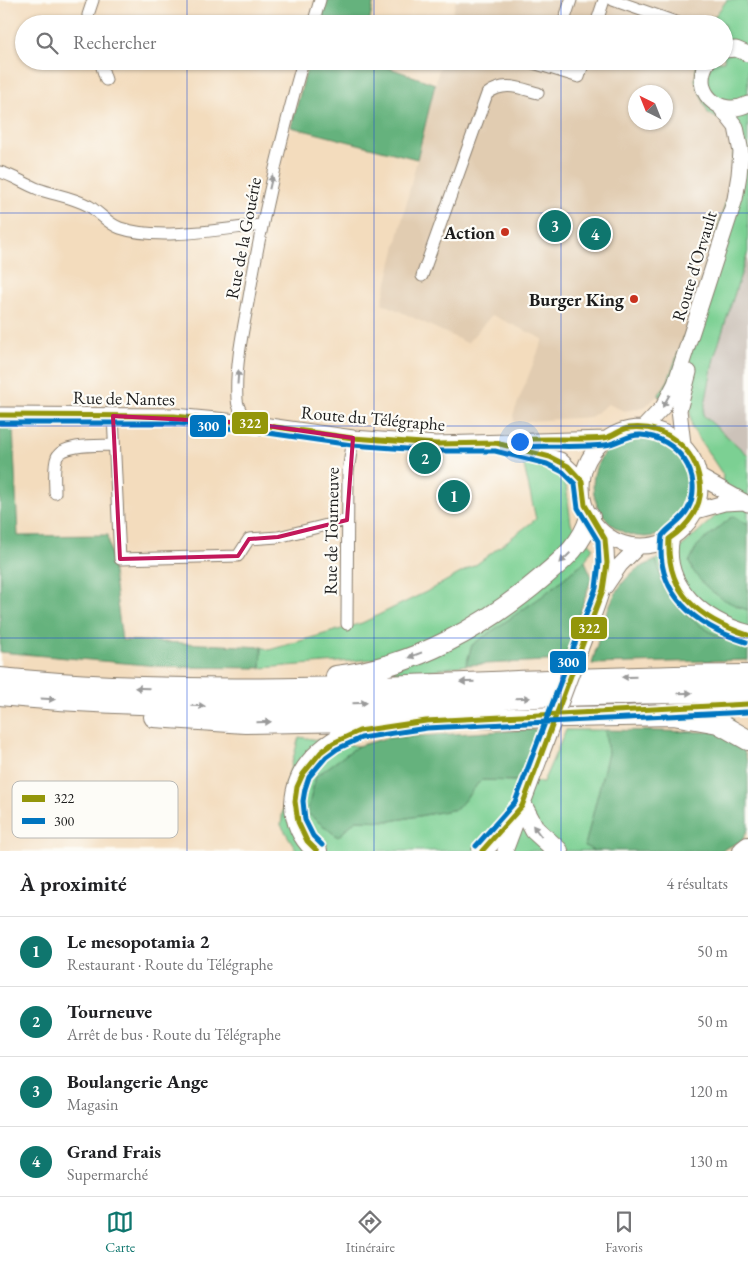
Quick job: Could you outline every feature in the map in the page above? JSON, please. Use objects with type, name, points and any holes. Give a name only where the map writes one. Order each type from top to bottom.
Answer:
[{"type":"highway","points":[[226,689],[243,680],[313,678],[357,674],[386,666],[441,645],[491,616],[553,569],[579,542],[587,528],[596,524]]},
{"type":"highway","points":[[669,539],[667,560],[673,580],[686,599],[712,622],[748,635]]},
{"type":"highway","points":[[0,678],[131,687],[226,689],[572,678],[748,675]]},
{"type":"highway","points":[[0,695],[96,703],[283,706],[748,692]]},
{"type":"highway","points":[[96,703],[115,714],[245,723],[418,719],[426,721],[748,704]]},
{"type":"highway","points":[[520,717],[673,715],[718,723],[748,740]]},
{"type":"highway","points":[[317,851],[301,833],[295,812],[297,786],[308,764],[332,745],[358,732],[373,727],[419,724],[426,721]]},
{"type":"highway","points":[[482,851],[522,806],[535,830],[558,851]]},
{"type":"highway","points":[[743,851],[748,847]]},
{"type":"street","points":[[88,15],[94,0]]},
{"type":"street","points":[[316,15],[320,0]]},
{"type":"street","points":[[566,15],[571,0]]},
{"type":"street","points":[[599,15],[604,0]]},
{"type":"street","points":[[613,0],[656,15]]},
{"type":"street","points":[[736,51],[748,39]]},
{"type":"street","points":[[103,70],[106,80]]},
{"type":"street","name":"Rue de la Gouérie","points":[[248,423],[239,409],[237,400],[241,346],[261,225],[301,70]]},
{"type":"street","points":[[563,70],[579,77],[581,70]]},
{"type":"street","name":"Route d'Orvault","points":[[644,427],[663,407],[675,384],[735,199],[740,152],[736,127],[721,108],[706,96],[702,86],[703,70]]},
{"type":"street","points":[[422,276],[487,94],[495,88],[506,85],[538,93]]},
{"type":"street","points":[[721,108],[731,110],[748,104]]},
{"type":"street","name":"Route d'Orvault","points":[[683,444],[679,410],[720,274],[744,181],[748,132]]},
{"type":"street","points":[[0,172],[14,176],[35,188],[76,200],[90,207],[117,227],[134,232],[154,234],[261,225]]},
{"type":"street","name":"Rue de Nantes","points":[[0,415],[174,416],[248,423]]},
{"type":"street","points":[[113,416],[120,559],[238,556],[249,539],[278,537],[348,520]]},
{"type":"street","name":"Route du Télégraphe","points":[[248,423],[353,438],[436,444],[606,439]]},
{"type":"street","points":[[505,851],[603,590],[607,564],[605,539],[596,524],[582,493],[582,481],[591,456],[606,439],[627,428],[644,427],[658,430],[683,444],[696,463],[700,477],[700,499],[696,511],[688,523],[669,539],[653,545],[639,546],[619,542],[596,524]]},
{"type":"street","name":"Rue de Tourneuve","points":[[347,624],[348,472],[353,438]]},
{"type":"street","name":"Route du Télégraphe","points":[[496,443],[560,460],[582,481]]},
{"type":"street","points":[[55,493],[57,458],[61,452],[69,448],[114,446]]},
{"type":"street","points":[[700,477],[732,493],[746,503]]},
{"type":"street","points":[[696,511],[724,503],[746,503]]},
{"type":"street","points":[[603,590],[620,565],[639,546]]},
{"type":"highlighted area","points":[[113,416],[248,423],[353,438],[347,520],[278,537],[249,539],[238,556],[120,559]]},
{"type":"shaded area","points":[[456,0],[727,0],[716,15],[452,15]]},
{"type":"shaded area","points":[[439,70],[696,70],[695,80],[708,113],[725,123],[734,147],[729,191],[692,315],[668,381],[658,396],[643,408],[624,411],[608,404],[591,417],[514,422],[513,415],[543,339],[492,315],[467,343],[382,303]]},
{"type":"shaded area","points":[[748,252],[748,455],[703,415],[714,358]]},
{"type":"green space","points":[[325,0],[374,0],[371,15],[321,15]]},
{"type":"green space","points":[[727,0],[748,0],[748,252],[714,358],[703,415],[748,455],[748,524],[733,516],[697,546],[736,606],[748,610],[748,645],[711,632],[689,617],[671,597],[656,560],[679,549],[719,513],[723,475],[692,428],[690,410],[658,396],[668,381],[692,315],[729,191],[734,147],[725,123],[708,113],[695,80],[696,70],[733,70],[733,15],[716,15]]},
{"type":"green space","points":[[307,70],[395,70],[435,84],[417,159],[291,127]]},
{"type":"green space","points":[[0,427],[13,427],[18,536],[108,535],[122,640],[262,647],[261,668],[169,667],[0,652]]},
{"type":"green space","points":[[645,433],[665,437],[674,442],[688,456],[693,465],[697,485],[693,505],[688,514],[674,528],[665,533],[645,537],[625,533],[616,528],[602,514],[597,505],[593,485],[597,465],[602,456],[616,442],[625,437]]},
{"type":"green space","points":[[522,457],[565,476],[571,524],[593,547],[585,561],[541,597],[472,645],[466,665],[399,675],[376,659],[261,668],[262,647],[269,650],[362,623],[426,592],[477,564],[536,519]]},
{"type":"green space","points":[[733,516],[748,524],[748,610],[730,603],[713,592],[699,579],[689,562],[697,546]]},
{"type":"green space","points":[[656,560],[665,586],[679,607],[689,617],[711,632],[748,646],[748,660],[592,664],[610,604],[616,592],[634,571]]},
{"type":"green space","points":[[585,561],[592,577],[564,660],[466,665],[472,645],[541,597]]},
{"type":"green space","points":[[732,716],[748,763],[748,829],[742,841],[720,851],[594,851],[585,846],[608,753],[605,730],[707,732]]},
{"type":"green space","points":[[539,729],[520,781],[481,780],[457,809],[391,821],[356,820],[338,837],[307,813],[316,776],[358,746],[386,738]]},
{"type":"green space","points":[[566,730],[605,730],[608,753],[585,846],[594,851],[297,851],[281,825],[286,784],[299,737],[358,746],[316,776],[307,813],[338,837],[356,820],[391,821],[457,809],[481,780],[543,782]]},
{"type":"transit line","name":"322","points":[[0,415],[174,416],[248,423],[353,438],[436,444],[496,443],[550,457],[568,466],[582,481],[585,505],[605,539],[607,563],[603,590],[522,806],[482,851]]},
{"type":"transit line","name":"300","points":[[0,423],[174,423],[247,430],[352,445],[435,451],[495,451],[547,464],[563,472],[575,484],[578,508],[598,541],[599,563],[596,588],[515,802],[476,846]]},
{"type":"transit line","name":"322","points":[[520,440],[604,438],[629,428],[654,430],[676,440],[692,458],[697,469],[701,491],[700,499],[693,515],[669,539],[673,575],[689,602],[701,612],[731,629],[748,635]]},
{"type":"transit line","name":"300","points":[[521,447],[605,445],[631,436],[641,435],[654,437],[676,450],[690,471],[693,483],[692,496],[688,509],[662,536],[661,557],[665,575],[672,591],[682,605],[695,617],[711,627],[746,642]]},
{"type":"transit line","name":"322","points":[[317,851],[307,841],[298,822],[295,801],[297,787],[303,774],[321,752],[333,743],[359,731],[426,721],[748,704]]},
{"type":"transit line","name":"300","points":[[322,845],[313,836],[305,820],[303,801],[309,777],[326,757],[337,749],[361,738],[427,728],[748,712]]},
{"type":"place","name":"Boulangerie Ange","points":[[555,226]]},
{"type":"place","name":"Action","points":[[505,232]]},
{"type":"place","name":"Grand Frais","points":[[595,234]]},
{"type":"place","name":"Burger King","points":[[634,299]]},
{"type":"place","name":"Tourneuve","points":[[425,458]]},
{"type":"place","name":"Le mesopotamia 2","points":[[454,496]]}]
